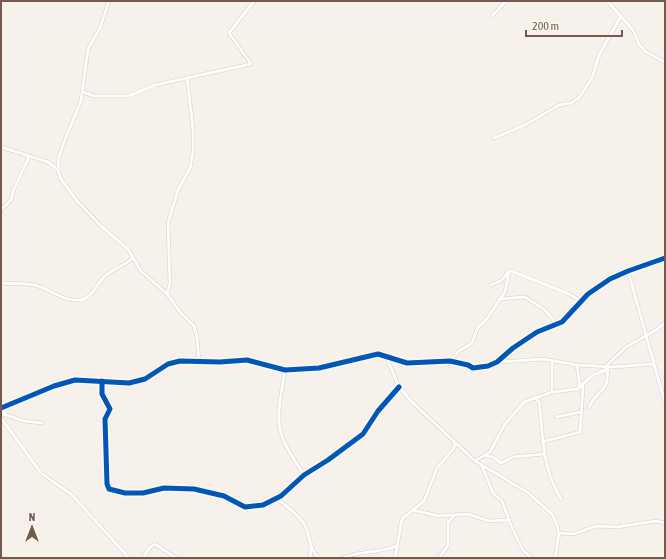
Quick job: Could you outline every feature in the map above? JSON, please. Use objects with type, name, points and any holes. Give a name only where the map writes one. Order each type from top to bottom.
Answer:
[{"type":"street","points":[[58,171],[61,150],[78,110],[83,92],[88,50],[100,28],[109,1]]},
{"type":"street","points":[[83,92],[94,96],[129,96],[150,86],[251,64],[234,43],[229,32],[254,1]]},
{"type":"street","points":[[492,16],[506,1]]},
{"type":"street","points":[[607,1],[633,30],[639,44],[646,52],[665,62]]},
{"type":"street","points":[[494,138],[525,125],[559,105],[571,103],[580,98],[592,78],[599,55],[621,16]]},
{"type":"street","points":[[168,294],[170,284],[168,223],[178,190],[190,168],[193,152],[193,129],[187,78]]},
{"type":"street","points":[[1,147],[48,162],[56,167],[61,179],[77,201],[102,227],[128,249],[146,276],[168,294],[180,312],[194,326],[197,337],[199,361]]},
{"type":"street","points":[[1,210],[11,200],[13,191],[29,157]]},
{"type":"street","points":[[1,283],[34,285],[43,287],[68,299],[79,300],[89,296],[104,277],[124,266],[133,258]]},
{"type":"street","points":[[497,362],[513,348],[537,332],[557,326],[594,290],[628,271],[665,258]]},
{"type":"street","points":[[509,271],[567,293],[581,301]]},
{"type":"street","points":[[491,285],[502,280],[509,271]]},
{"type":"street","points":[[450,361],[459,351],[472,343],[477,329],[486,320],[505,292],[509,271]]},
{"type":"street","points":[[628,271],[665,403]]},
{"type":"street","points":[[499,299],[526,297],[544,309],[557,326]]},
{"type":"street","points":[[475,461],[486,456],[492,449],[505,424],[524,402],[552,392],[573,390],[582,386],[606,368],[626,347],[665,323]]},
{"type":"street","points":[[1,408],[60,384],[83,379],[118,383],[135,382],[153,376],[168,364],[174,362],[247,360],[285,370],[319,368],[372,355],[386,356],[407,363],[450,361],[481,368],[497,362],[521,359],[552,360],[577,365],[606,368],[653,364]]},
{"type":"street","points":[[386,356],[399,387],[412,402],[475,461],[538,500],[555,519],[559,533],[555,558]]},
{"type":"street","points":[[552,360],[552,392]]},
{"type":"street","points":[[542,442],[580,432],[582,386],[577,365]]},
{"type":"street","points":[[589,406],[593,398],[604,389],[608,380],[606,368]]},
{"type":"street","points":[[285,370],[281,399],[280,426],[284,441],[304,475]]},
{"type":"street","points":[[102,381],[102,394],[110,409],[105,419],[108,489],[125,493],[143,493],[164,488],[200,489],[224,496],[239,504],[252,507],[263,505],[276,498],[304,475],[328,460],[363,434],[378,411],[399,387]]},
{"type":"street","points":[[535,398],[538,401],[542,442],[549,476],[561,499]]},
{"type":"street","points":[[2,416],[12,404]]},
{"type":"street","points":[[556,417],[581,412]]},
{"type":"street","points":[[2,416],[42,423]]},
{"type":"street","points":[[2,416],[41,473],[69,492],[129,558]]},
{"type":"street","points":[[395,558],[402,519],[427,496],[434,472],[456,444]]},
{"type":"street","points":[[486,456],[493,457],[502,463],[513,457],[544,454]]},
{"type":"street","points":[[482,466],[493,493],[502,501],[523,550],[531,558]]},
{"type":"street","points":[[276,498],[304,522],[308,531],[311,548],[310,558]]},
{"type":"street","points":[[413,510],[434,515],[454,516],[468,514],[489,521],[509,520]]},
{"type":"street","points":[[439,558],[448,545],[448,522],[454,516]]},
{"type":"street","points":[[559,533],[574,534],[596,526],[617,527],[656,521],[665,523]]},
{"type":"street","points":[[143,558],[149,548],[155,544],[176,558]]},
{"type":"street","points":[[343,558],[349,555],[376,552],[396,546]]},
{"type":"street","points":[[311,548],[314,554],[319,558]]},
{"type":"cycle path","points":[[1,408],[54,386],[75,380],[129,383],[145,379],[168,364],[180,361],[220,362],[247,360],[285,370],[319,368],[378,354],[407,363],[450,361],[468,365],[473,368],[488,366],[497,362],[513,348],[537,332],[562,322],[588,294],[610,279],[665,258]]},
{"type":"cycle path","points":[[102,381],[102,394],[110,409],[105,419],[107,484],[109,489],[125,493],[143,493],[164,488],[194,489],[224,496],[245,507],[263,505],[281,496],[304,475],[328,460],[363,434],[378,411],[399,387]]}]
